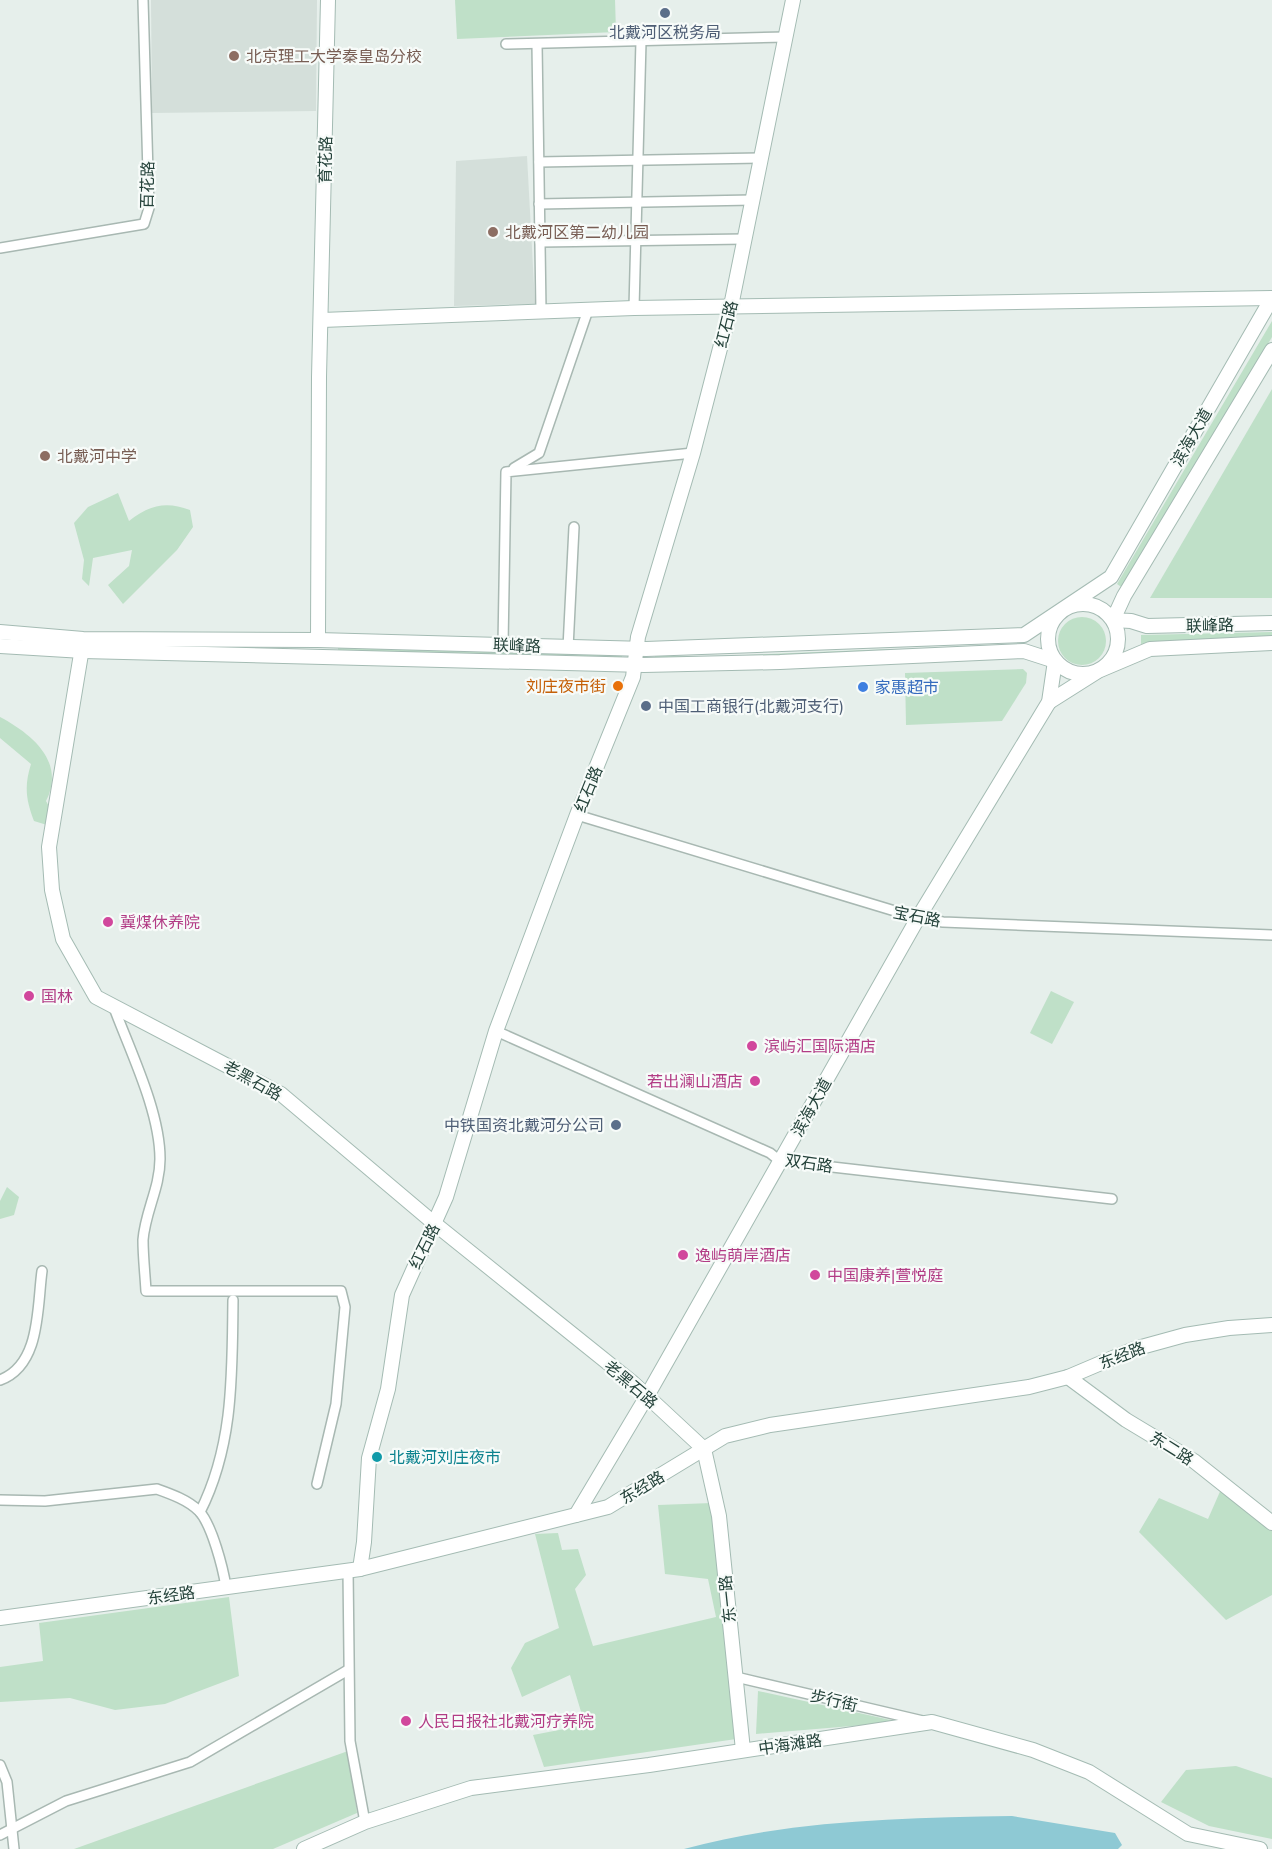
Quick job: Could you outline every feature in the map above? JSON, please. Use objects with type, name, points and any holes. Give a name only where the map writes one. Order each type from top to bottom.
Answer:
[{"type":"main road","name":"育花路","points":[[318,640],[328,0]]},
{"type":"main road","name":"红石路","points":[[354,1570],[364,1542],[369,1458],[388,1389],[402,1296],[416,1260],[435,1224],[496,1031],[577,815],[633,677],[637,649],[693,453],[731,306],[793,0]]},
{"type":"main road","points":[[322,320],[634,308],[1272,298]]},
{"type":"main road","name":"滨海大道","points":[[1062,610],[1112,577],[1272,298]]},
{"type":"main road","name":"滨海大道","points":[[1113,620],[1272,350]]},
{"type":"main road","points":[[1072,605],[1095,606],[1113,620],[1118,631],[1115,654],[1098,670],[1049,702],[1055,661],[1048,640],[1054,619],[1062,610],[1072,605]]},
{"type":"main road","name":"联峰路","points":[[0,645],[318,640],[637,649],[1024,634],[1034,630],[1062,610]]},
{"type":"main road","name":"联峰路","points":[[1113,620],[1131,621],[1147,626],[1272,623]]},
{"type":"main road","name":"联峰路","points":[[0,632],[83,645],[317,655],[635,664],[780,662],[1024,651],[1055,661]]},
{"type":"main road","name":"联峰路","points":[[1098,670],[1150,649],[1272,643]]},
{"type":"main road","name":"老黑石路","points":[[83,645],[49,847],[52,890],[63,939],[96,997],[281,1094],[435,1224],[647,1396],[704,1449]]},
{"type":"main road","points":[[1055,661],[1075,673],[1098,670]]},
{"type":"main road","name":"滨海大道","points":[[576,1515],[647,1396],[918,918],[1049,702]]},
{"type":"main road","name":"东经路","points":[[0,1618],[354,1570],[608,1507],[725,1436],[770,1425],[1029,1387],[1068,1377],[1134,1349],[1185,1335],[1229,1328],[1272,1325]]},
{"type":"main road","name":"东二路","points":[[1068,1377],[1126,1420],[1194,1461],[1272,1523]]},
{"type":"main road","name":"东一路","points":[[704,1449],[718,1516],[743,1750]]},
{"type":"main road","name":"中海滩路","points":[[304,1849],[365,1822],[471,1788],[932,1722],[1033,1750],[1089,1772],[1188,1834],[1260,1849]]},
{"type":"street","name":"百花路","points":[[0,248],[144,224],[149,208],[143,0]]},
{"type":"street","points":[[506,44],[786,37]]},
{"type":"street","points":[[634,308],[640,41]]},
{"type":"street","points":[[537,44],[541,311]]},
{"type":"street","points":[[538,162],[760,158]]},
{"type":"street","points":[[539,204],[753,200]]},
{"type":"street","points":[[540,242],[745,239]]},
{"type":"street","points":[[506,472],[527,463],[539,453],[588,310]]},
{"type":"street","points":[[506,472],[693,453]]},
{"type":"street","points":[[503,645],[506,472]]},
{"type":"street","points":[[568,648],[574,527]]},
{"type":"street","points":[[317,655],[318,640]]},
{"type":"street","name":"宝石路","points":[[577,815],[918,918],[943,922],[1272,935]]},
{"type":"street","points":[[113,1005],[143,1088],[155,1128],[160,1157],[158,1186],[143,1238],[146,1290],[340,1290],[345,1307],[336,1404],[317,1484]]},
{"type":"street","name":"双石路","points":[[496,1031],[770,1154],[780,1161],[1112,1199]]},
{"type":"street","points":[[0,1380],[13,1375],[30,1353],[42,1270]]},
{"type":"street","points":[[200,1512],[221,1461],[231,1407],[233,1300]]},
{"type":"street","points":[[0,1500],[45,1501],[157,1489],[174,1495],[200,1512],[222,1561],[226,1587]]},
{"type":"street","points":[[354,1570],[348,1670],[350,1741],[365,1822]]},
{"type":"street","points":[[0,1835],[66,1801],[190,1762],[348,1670]]},
{"type":"street","name":"步行街","points":[[736,1677],[932,1722]]},
{"type":"street","points":[[0,1765],[7,1782],[10,1830],[14,1849]]},
{"type":"shaded area","name":"北京理工大学秦皇岛分校","points":[[151,0],[317,0],[316,111],[152,113]]},
{"type":"shaded area","name":"北戴河区第二幼儿园","points":[[527,156],[535,304],[454,306],[456,161]]},
{"type":"green space","points":[[455,0],[615,0],[616,32],[457,39]]},
{"type":"green space","points":[[1272,321],[1272,337],[1123,588],[1117,584]]},
{"type":"green space","points":[[1272,389],[1272,598],[1150,598]]},
{"type":"green space","points":[[118,493],[129,521],[144,511],[165,505],[190,510],[193,527],[177,550],[123,604],[108,585],[129,566],[132,550],[93,558],[89,586],[82,579],[84,560],[74,523],[88,507]]},
{"type":"green space","points":[[1077,617],[1087,617],[1099,624],[1106,636],[1106,646],[1099,658],[1087,665],[1077,665],[1062,654],[1058,646],[1058,636],[1069,621]]},
{"type":"green space","points":[[1272,632],[1272,638],[1141,644],[1141,635]]},
{"type":"green space","points":[[338,648],[622,655],[622,659],[338,652]]},
{"type":"green space","points":[[891,649],[892,653],[655,659],[655,656],[721,656]]},
{"type":"green space","points":[[1023,669],[1027,673],[1026,683],[1002,721],[906,725],[905,673]]},
{"type":"green space","points":[[0,717],[34,741],[49,762],[52,774],[51,787],[46,801],[52,812],[47,825],[34,821],[27,793],[27,779],[31,764],[0,738]]},
{"type":"green space","points":[[1051,991],[1074,1002],[1052,1044],[1030,1033]]},
{"type":"green space","points":[[7,1187],[19,1197],[14,1215],[0,1219],[0,1201]]},
{"type":"green space","points":[[1222,1487],[1272,1528],[1272,1595],[1226,1620],[1139,1532],[1159,1498],[1208,1519]]},
{"type":"green space","points":[[712,1503],[743,1738],[544,1767],[533,1735],[585,1725],[570,1675],[522,1697],[511,1668],[525,1643],[559,1628],[535,1534],[558,1533],[562,1550],[578,1549],[586,1575],[575,1589],[593,1646],[716,1617],[708,1579],[665,1574],[658,1505]]},
{"type":"green space","points":[[229,1597],[239,1676],[165,1704],[115,1710],[70,1698],[0,1702],[0,1667],[43,1661],[39,1623]]},
{"type":"green space","points":[[758,1691],[900,1722],[756,1734]]},
{"type":"green space","points":[[348,1751],[357,1813],[273,1849],[74,1849]]},
{"type":"green space","points":[[1236,1766],[1272,1778],[1272,1839],[1209,1826],[1161,1802],[1186,1770]]},
{"type":"water","points":[[1012,1816],[1115,1833],[1122,1845],[1118,1849],[684,1849],[724,1839],[805,1826],[846,1822]]},
{"type":"place","name":"北戴河区税务局","points":[[665,13]]},
{"type":"place","name":"北京理工大学秦皇岛分校","points":[[234,56]]},
{"type":"place","name":"北戴河区第二幼儿园","points":[[493,232]]},
{"type":"place","name":"北戴河中学","points":[[45,456]]},
{"type":"place","name":"刘庄夜市街","points":[[618,686]]},
{"type":"place","name":"家惠超市","points":[[863,687]]},
{"type":"place","name":"中国工商银行(北戴河支行)","points":[[646,706]]},
{"type":"place","name":"冀煤休养院","points":[[108,922]]},
{"type":"place","name":"国林","points":[[29,996]]},
{"type":"place","name":"滨屿汇国际酒店","points":[[752,1046]]},
{"type":"place","name":"若出澜山酒店","points":[[755,1081]]},
{"type":"place","name":"中铁国资北戴河分公司","points":[[616,1125]]},
{"type":"place","name":"逸屿萌岸酒店","points":[[683,1255]]},
{"type":"place","name":"中国康养|萱悦庭","points":[[815,1275]]},
{"type":"place","name":"北戴河刘庄夜市","points":[[377,1457]]},
{"type":"place","name":"人民日报社北戴河疗养院","points":[[406,1721]]}]
